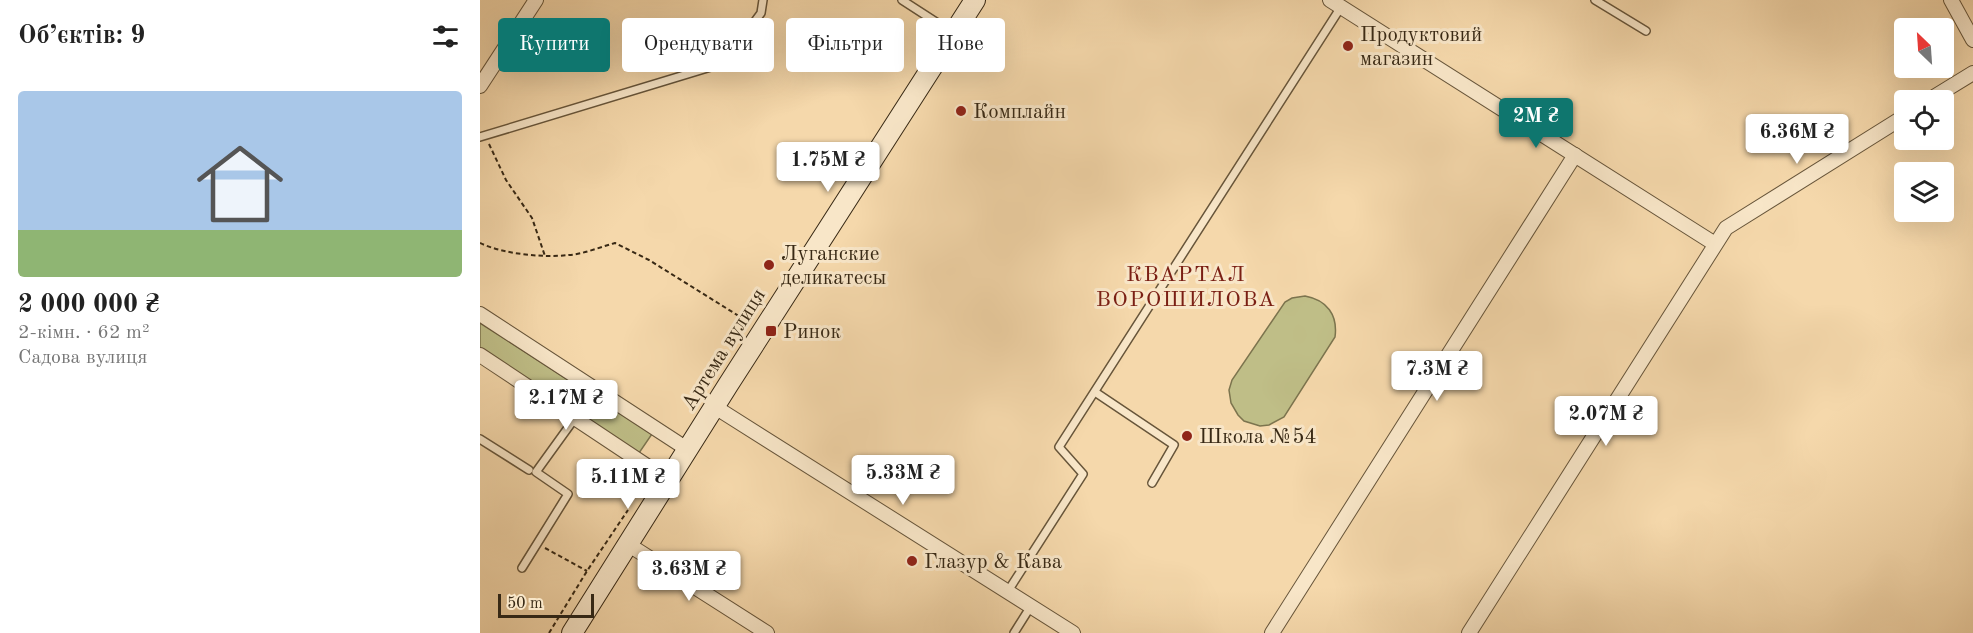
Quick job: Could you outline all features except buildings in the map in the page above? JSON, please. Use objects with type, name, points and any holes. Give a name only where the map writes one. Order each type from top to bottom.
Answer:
[{"type":"street","points":[[480,86],[536,0]]},
{"type":"street","name":"Артема вулиця","points":[[963,18],[975,0]]},
{"type":"street","points":[[1952,0],[1973,40]]},
{"type":"street","points":[[1339,2],[1715,244]]},
{"type":"street","name":"Артема вулиця","points":[[572,633],[928,72]]},
{"type":"street","points":[[1945,90],[1973,73]]},
{"type":"street","points":[[1469,633],[1726,228],[1894,123]]},
{"type":"street","points":[[1272,633],[1575,155]]},
{"type":"street","points":[[480,314],[687,449]]},
{"type":"street","points":[[480,356],[668,480]]},
{"type":"street","points":[[715,406],[1073,633]]},
{"type":"street","points":[[629,545],[767,633]]},
{"type":"lane","points":[[483,137],[724,63],[761,14],[763,0]]},
{"type":"lane","points":[[902,0],[930,18]]},
{"type":"lane","points":[[1595,0],[1646,31]]},
{"type":"lane","points":[[1008,591],[1083,474],[1059,447],[1339,2]]},
{"type":"lane","points":[[1095,392],[1174,445],[1152,483]]},
{"type":"lane","points":[[522,568],[568,495],[536,472],[575,418]]},
{"type":"lane","points":[[480,439],[529,470]]},
{"type":"lane","points":[[1014,633],[1031,606]]},
{"type":"path","points":[[483,137],[506,180],[532,218],[545,256]]},
{"type":"path","points":[[480,243],[490,248],[545,256],[571,255],[615,243],[649,260],[763,331]]},
{"type":"path","points":[[549,633],[587,571],[631,507]]},
{"type":"path","points":[[537,544],[587,571]]},
{"type":"shaded area","points":[[1305,296],[1325,305],[1333,315],[1335,337],[1284,417],[1269,425],[1260,426],[1244,421],[1231,403],[1229,390],[1232,380],[1285,302],[1292,298]]},
{"type":"shaded area","points":[[480,323],[652,434],[639,453],[480,349]]},
{"type":"place","name":"Продуктовий магазин","points":[[1348,46]]},
{"type":"place","name":"Комплайн","points":[[961,111]]},
{"type":"place","name":"Луганские деликатесы","points":[[769,265]]},
{"type":"place","name":"Ринок","points":[[771,331]]},
{"type":"place","name":"Школа №54","points":[[1187,436]]},
{"type":"place","name":"Глазур & Кава","points":[[912,561]]},
{"type":"district","name":"КВАРТАЛ ВОРОШИЛОВА","points":[[1186,286]]}]
